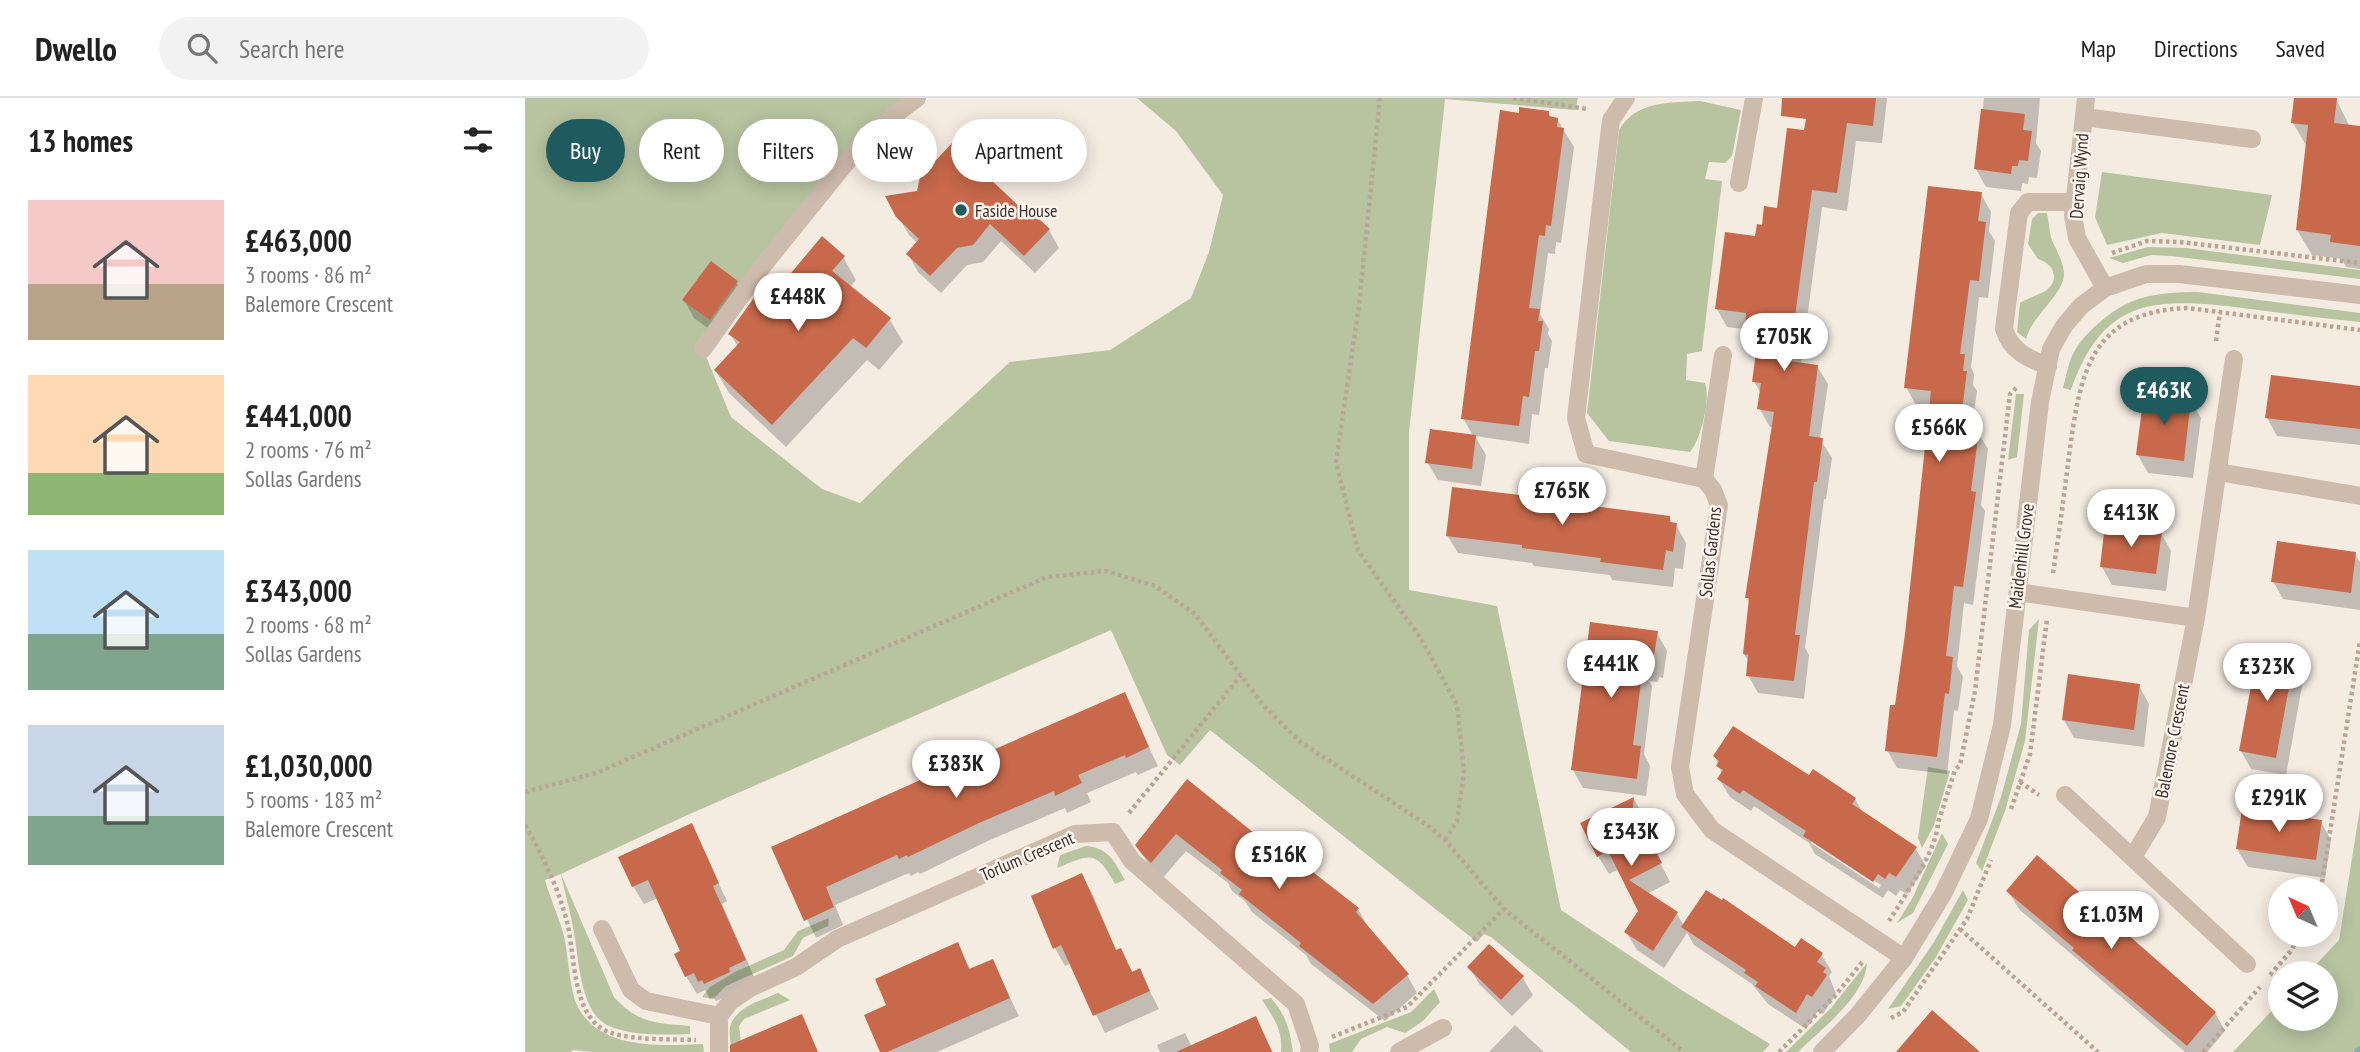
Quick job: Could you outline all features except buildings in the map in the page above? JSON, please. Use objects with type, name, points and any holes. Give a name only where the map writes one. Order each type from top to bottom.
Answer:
[{"type":"street","points":[[703,349],[761,268],[870,133],[917,98]]},
{"type":"street","points":[[1738,183],[1754,98]]},
{"type":"street","name":"Dervaig Wynd","points":[[2086,98],[2073,216],[2077,238],[2105,288]]},
{"type":"street","points":[[1622,102],[1611,120],[1576,418],[1586,454],[1704,479],[1723,355]]},
{"type":"street","points":[[2084,117],[2252,139]]},
{"type":"street","points":[[2047,366],[2027,357],[2009,343],[2004,329],[2019,213],[2028,202],[2073,202]]},
{"type":"street","name":"Maidenhill Grove","points":[[1822,1052],[1859,1015],[1904,958],[1943,894],[1979,819],[2002,725],[2033,449],[2047,366],[2050,349],[2064,326],[2081,306],[2105,288],[2146,274],[2179,274],[2360,295]]},
{"type":"street","name":"Balemore Crescent","points":[[2133,857],[2157,817],[2196,618],[2234,359]]},
{"type":"street","points":[[2218,472],[2360,496]]},
{"type":"street","name":"Sollas Gardens","points":[[1704,479],[1713,490],[1719,505],[1680,767],[1685,794],[1712,830],[1904,958]]},
{"type":"street","points":[[2018,592],[2196,618]]},
{"type":"street","points":[[2065,795],[2247,964]]},
{"type":"street","points":[[1113,832],[1132,861],[1296,1004],[1310,1049]]},
{"type":"street","name":"Torlum Crescent","points":[[719,1016],[731,1001],[750,988],[796,967],[837,939],[1075,834],[1113,832]]},
{"type":"street","points":[[602,929],[631,990],[646,1001],[719,1016],[719,1052]]},
{"type":"street","points":[[1399,1052],[1443,1028]]},
{"type":"path","points":[[1380,98],[1359,305],[1336,462],[1358,550],[1421,639],[1457,705],[1464,772],[1457,821],[1445,840]]},
{"type":"path","points":[[1513,98],[1622,102]]},
{"type":"path","points":[[525,792],[596,773],[1047,577],[1106,571],[1155,586],[1195,614],[1263,705],[1299,741],[1426,824],[1445,840],[1504,909],[1684,1052]]},
{"type":"path","points":[[2323,877],[2360,641]]},
{"type":"path","points":[[1113,832],[1241,675]]},
{"type":"path","points":[[1310,1049],[1407,1007],[1504,909]]},
{"type":"path","points":[[1960,929],[2098,1052]]},
{"type":"path","points":[[2203,1052],[2293,947]]},
{"type":"green space","points":[[525,98],[917,98],[889,119],[852,119],[852,156],[838,174],[838,119],[738,119],[738,182],[832,182],[703,349],[731,417],[822,489],[860,503],[1010,362],[1110,350],[1191,298],[1209,252],[1223,195],[1176,131],[1137,98],[1578,98],[1575,110],[1445,99],[1409,432],[1409,590],[1497,606],[1561,910],[1686,993],[1770,1044],[1763,1052],[1631,1052],[1491,937],[1484,934],[1477,942],[1210,730],[1180,765],[1167,755],[1111,630],[545,880],[564,936],[575,999],[587,1020],[615,1038],[650,1044],[703,1044],[704,1052],[525,1052]]},
{"type":"green space","points":[[1700,101],[1741,110],[1732,156],[1725,163],[1709,162],[1705,179],[1722,181],[1702,351],[1687,354],[1686,380],[1705,383],[1707,390],[1701,429],[1690,452],[1609,441],[1587,413],[1619,130],[1626,120],[1644,108],[1665,103]]},
{"type":"green space","points":[[2102,172],[2272,195],[2260,245],[2162,233],[2107,245],[2095,217]]},
{"type":"green space","points":[[2038,213],[2047,213],[2051,237],[2064,272],[2060,288],[2029,330],[2026,339],[2017,332],[2020,303],[2047,290],[2054,276],[2051,267],[2038,259],[2028,244],[2032,219]]},
{"type":"green space","points":[[2148,247],[2186,248],[2360,270],[2360,279],[2171,256],[2151,255],[2123,263],[2109,258]]},
{"type":"green space","points":[[2198,292],[2360,313],[2360,322],[2212,305],[2159,305],[2137,310],[2117,320],[2100,336],[2084,359],[2071,390],[2063,388],[2076,348],[2107,316],[2141,298]]},
{"type":"green space","points":[[2016,394],[2024,394],[2017,457],[2008,460]]},
{"type":"green space","points":[[2039,619],[2025,741],[2005,811],[1982,871],[1976,863],[2001,797],[2021,724],[2029,630]]},
{"type":"green space","points":[[1928,767],[1950,771],[1934,825],[1922,848],[1918,838]]},
{"type":"green space","points":[[2360,808],[2360,1052],[2233,1052],[2268,1015],[2268,1031],[2338,1031],[2338,961],[2319,961],[2332,947],[2338,947]]},
{"type":"green space","points":[[1942,833],[1948,844],[1913,913],[1897,923],[1912,899]]},
{"type":"green space","points":[[1086,846],[1106,853],[1125,880],[1115,884],[1103,865],[1091,858],[1057,868],[1060,855]]},
{"type":"green space","points":[[561,874],[614,997],[640,1017],[658,1023],[690,1026],[690,1034],[628,1032],[599,1020],[582,985],[573,926]]},
{"type":"green space","points":[[1963,890],[1968,900],[1936,957],[1901,1006],[1888,1009],[1934,942]]},
{"type":"green space","points":[[829,918],[828,926],[803,938],[793,956],[726,986],[713,999],[702,997],[710,987],[735,972],[784,950],[798,931]]},
{"type":"green space","points":[[1867,963],[1859,988],[1840,1012],[1798,1052],[1786,1052],[1831,1008]]},
{"type":"green space","points":[[1434,989],[1440,1002],[1423,1021],[1405,1033],[1387,1027],[1361,1039],[1352,1052],[1330,1052],[1329,1044],[1411,1012]]},
{"type":"green space","points":[[778,993],[790,1000],[744,1019],[739,1026],[742,1052],[731,1052],[730,1030],[734,1018],[752,1004]]},
{"type":"green space","points":[[1271,998],[1287,1023],[1293,1052],[1281,1052],[1279,1031],[1262,1000]]},
{"type":"place","name":"Faside House","points":[[961,210]]}]
